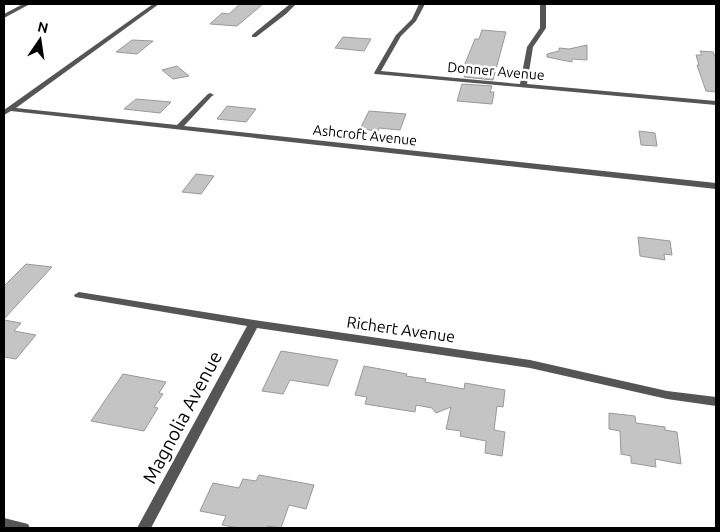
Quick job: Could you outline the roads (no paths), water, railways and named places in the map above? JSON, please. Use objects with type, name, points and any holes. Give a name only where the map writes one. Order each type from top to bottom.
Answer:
[{"type":"street","points":[[4,16],[26,4]]},
{"type":"street","points":[[7,111],[156,4]]},
{"type":"street","points":[[254,36],[271,21],[286,12],[293,4]]},
{"type":"street","name":"Donner Avenue","points":[[422,4],[414,20],[399,35],[377,73],[716,103]]},
{"type":"street","points":[[523,86],[530,47],[543,28],[543,4]]},
{"type":"street","points":[[179,127],[210,95]]},
{"type":"street","name":"Ashcroft Avenue","points":[[7,111],[179,127],[716,186]]},
{"type":"street","name":"Richert Avenue","points":[[79,295],[254,324],[530,364],[667,395],[716,402]]},
{"type":"street","name":"Magnolia Avenue","points":[[144,528],[254,324]]},
{"type":"street","points":[[4,524],[23,528]]}]
